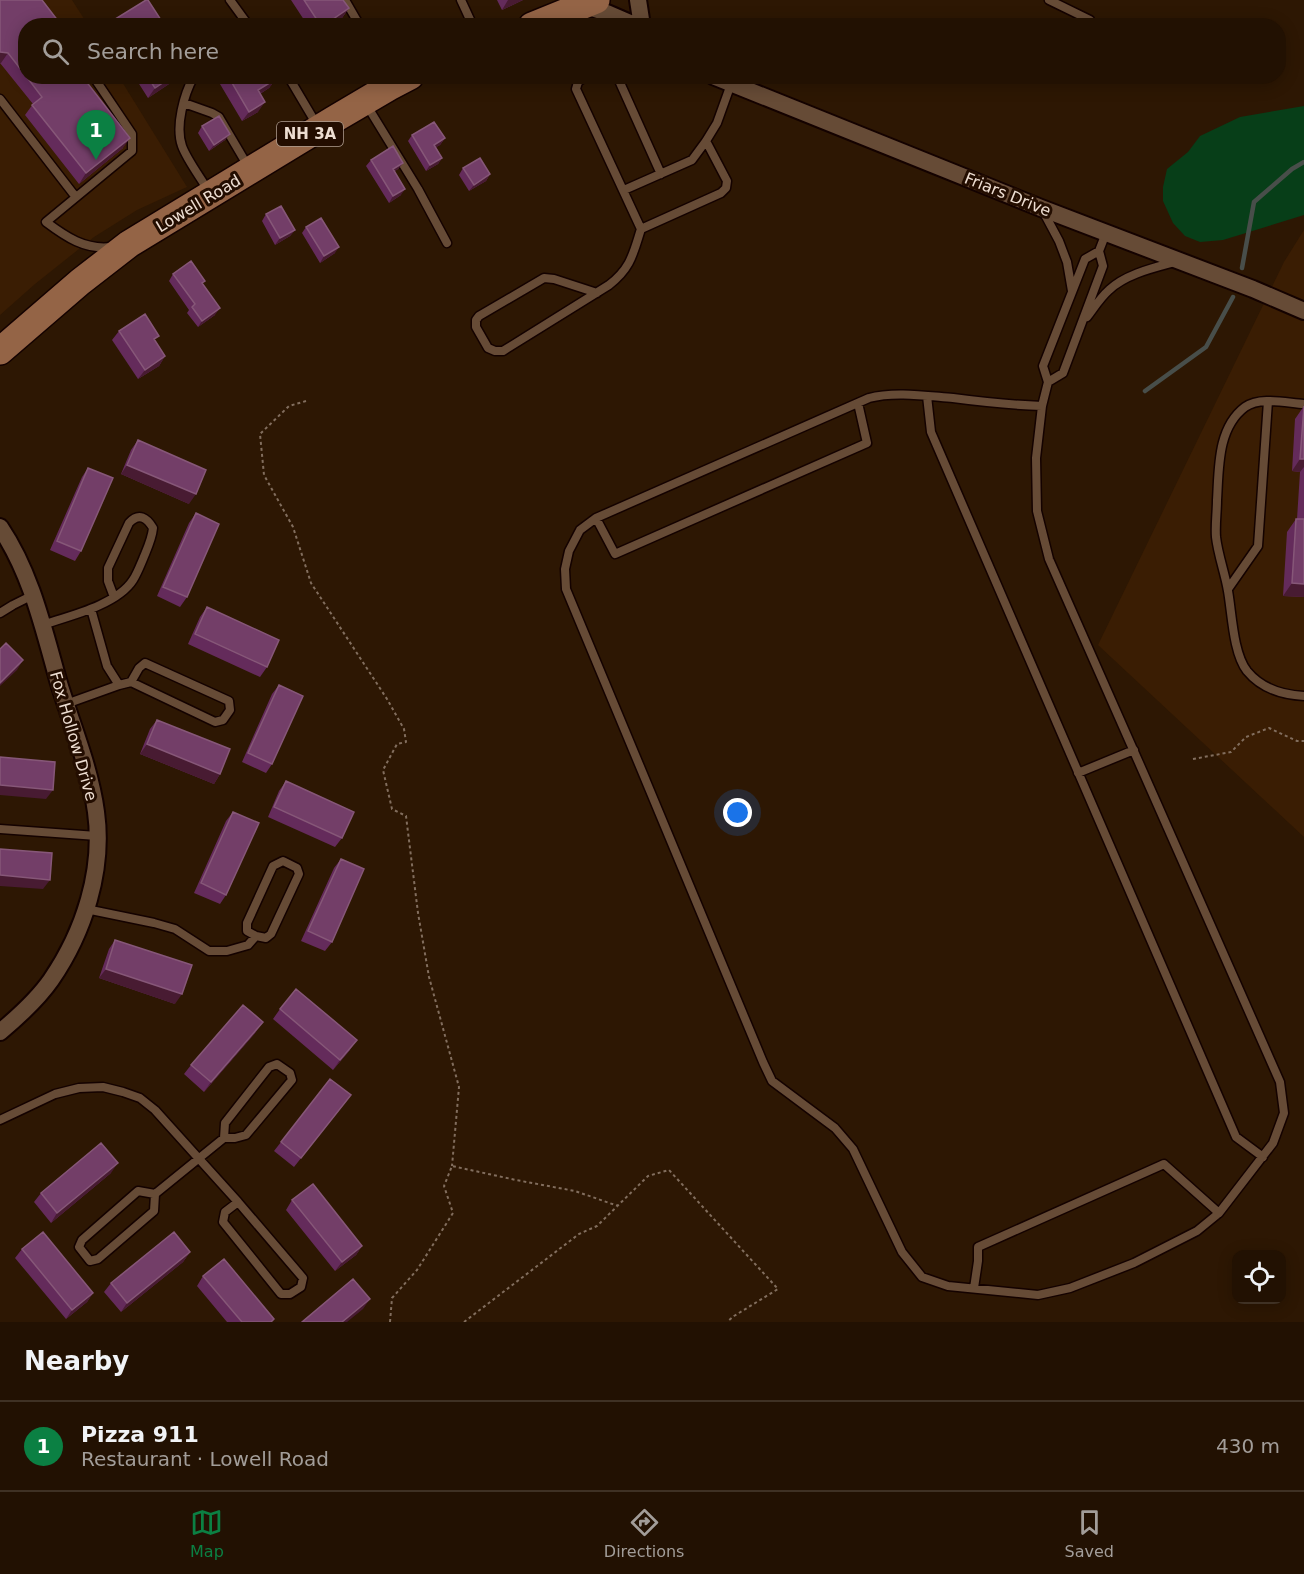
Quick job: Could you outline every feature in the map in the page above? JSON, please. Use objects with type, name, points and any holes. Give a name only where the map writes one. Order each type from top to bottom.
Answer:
[{"type":"main road","points":[[552,18],[589,3]]},
{"type":"main road","name":"Lowell Road","points":[[0,351],[80,282],[129,244],[392,84]]},
{"type":"street","points":[[638,0],[641,18]]},
{"type":"street","points":[[589,3],[619,18]]},
{"type":"street","name":"Friars Drive","points":[[731,84],[1304,311]]},
{"type":"street","name":"Fox Hollow Drive","points":[[0,527],[18,558],[33,595],[89,779],[96,811],[97,836],[94,876],[82,923],[69,952],[51,981],[17,1018],[0,1032]]},
{"type":"lane","points":[[230,0],[244,18]]},
{"type":"lane","points":[[345,0],[355,18]]},
{"type":"lane","points":[[461,0],[469,18]]},
{"type":"lane","points":[[1049,0],[1086,18]]},
{"type":"lane","points":[[98,84],[132,134],[132,151],[46,222],[64,236],[84,245],[99,248],[129,244]]},
{"type":"lane","points":[[190,84],[179,131],[182,146],[211,195]]},
{"type":"lane","points":[[293,84],[319,128]]},
{"type":"lane","points":[[577,84],[576,88],[641,229],[628,267],[615,281],[597,293],[503,351],[488,348],[476,327],[476,320],[479,316],[543,278],[554,279],[597,293]]},
{"type":"lane","points":[[621,84],[661,174]]},
{"type":"lane","points":[[624,190],[692,160],[717,123],[731,84]]},
{"type":"lane","points":[[0,99],[75,196]]},
{"type":"lane","points":[[364,101],[418,189],[447,243]]},
{"type":"lane","points":[[184,103],[219,117],[251,171]]},
{"type":"lane","points":[[641,229],[722,194],[727,181],[706,141]]},
{"type":"lane","points":[[1041,208],[1067,262],[1072,291]]},
{"type":"lane","points":[[1048,382],[1063,373],[1103,266],[1099,251],[1106,233]]},
{"type":"lane","points":[[1042,406],[927,396],[880,395],[596,518],[580,530],[569,551],[566,569],[566,589],[772,1081],[835,1128],[853,1149],[902,1252],[922,1277],[948,1286],[1038,1295],[1070,1288],[1134,1263],[1197,1231],[1219,1213],[1263,1157],[1273,1143],[1284,1113],[1280,1082],[1049,560],[1038,512],[1036,458],[1042,406],[1048,382],[1043,366],[1085,259],[1099,251]]},
{"type":"lane","points":[[1080,327],[1097,302],[1109,290],[1121,282],[1154,268],[1179,261]]},
{"type":"lane","points":[[927,396],[931,432],[1236,1137],[1263,1157]]},
{"type":"lane","points":[[1228,589],[1258,546],[1268,401]]},
{"type":"lane","points":[[1304,404],[1255,402],[1245,407],[1235,417],[1223,443],[1219,471],[1216,536],[1228,589],[1239,658],[1247,670],[1267,687],[1280,693],[1304,696]]},
{"type":"lane","points":[[596,518],[615,554],[867,443],[858,403]]},
{"type":"lane","points":[[42,625],[91,609],[114,597],[129,586],[152,536],[153,528],[148,520],[141,517],[133,518],[129,523],[108,568],[108,581],[114,597]]},
{"type":"lane","points":[[0,613],[33,595]]},
{"type":"lane","points":[[91,609],[107,666],[119,685]]},
{"type":"lane","points":[[66,704],[131,682],[215,722],[223,720],[230,710],[229,701],[145,663],[139,668],[131,682]]},
{"type":"lane","points":[[1078,773],[1134,750]]},
{"type":"lane","points":[[0,829],[97,836]]},
{"type":"lane","points":[[283,861],[297,868],[300,874],[271,934],[266,938],[256,936],[248,931],[247,923],[273,866],[283,861]]},
{"type":"lane","points":[[86,909],[154,923],[175,930],[209,951],[227,951],[248,945],[256,936]]},
{"type":"lane","points":[[155,1194],[138,1191],[82,1240],[79,1247],[90,1261],[98,1258],[154,1211],[155,1194],[199,1158],[224,1138],[246,1135],[292,1080],[290,1073],[277,1064],[269,1067],[225,1123],[224,1138]]},
{"type":"lane","points":[[0,1120],[55,1094],[79,1088],[102,1087],[140,1098],[155,1110],[199,1158],[238,1202],[303,1278],[301,1287],[290,1294],[281,1293],[223,1222],[225,1212],[238,1202]]},
{"type":"lane","points":[[974,1288],[978,1247],[1164,1164],[1219,1213]]},
{"type":"path","points":[[306,401],[289,406],[260,434],[264,475],[293,527],[311,583],[404,729],[406,742],[397,744],[383,770],[392,809],[406,816],[418,913],[429,977],[459,1088],[452,1166],[444,1186],[453,1213],[417,1270],[392,1298],[390,1322]]},
{"type":"path","points":[[1193,759],[1231,752],[1246,737],[1269,728],[1297,741],[1304,741]]},
{"type":"path","points":[[452,1166],[575,1191],[618,1206]]},
{"type":"path","points":[[464,1322],[579,1234],[597,1226],[648,1176],[669,1170],[778,1289],[727,1322]]},
{"type":"shaded area","points":[[0,0],[72,0],[84,18],[18,18],[18,84],[123,84],[187,187],[137,210],[94,237],[0,315]]},
{"type":"shaded area","points":[[1304,230],[1304,837],[1098,645],[1284,262]]},
{"type":"green space","points":[[1304,106],[1304,215],[1223,240],[1200,242],[1185,236],[1173,223],[1163,201],[1167,169],[1188,152],[1200,136],[1240,117]]},
{"type":"building","points":[[0,0],[42,0],[56,18],[18,18],[18,66],[8,53],[0,52]]},
{"type":"building","points":[[148,0],[160,18],[117,18]]},
{"type":"building","points":[[304,0],[343,0],[349,8],[335,18],[316,18]]},
{"type":"building","points":[[32,84],[88,84],[130,138],[86,173],[32,105],[42,97]]},
{"type":"building","points":[[233,84],[268,84],[258,90],[265,102],[249,112]]},
{"type":"building","points":[[219,116],[230,134],[214,145],[202,126]]},
{"type":"building","points":[[434,122],[445,138],[434,145],[442,158],[430,165],[412,135]]},
{"type":"building","points":[[393,146],[403,163],[393,169],[405,189],[393,196],[371,160]]},
{"type":"building","points":[[480,158],[490,174],[474,185],[463,168]]},
{"type":"building","points":[[281,206],[295,230],[280,238],[266,214]]},
{"type":"building","points":[[321,218],[339,247],[324,256],[306,227]]},
{"type":"building","points":[[191,261],[205,281],[202,283],[220,308],[202,321],[192,307],[195,304],[173,274]]},
{"type":"building","points":[[145,314],[159,336],[154,339],[165,356],[145,370],[119,331]]},
{"type":"building","points":[[1304,406],[1304,459],[1300,459]]},
{"type":"building","points":[[138,440],[206,470],[196,494],[127,465]]},
{"type":"building","points":[[88,468],[113,478],[81,551],[57,541]]},
{"type":"building","points":[[196,513],[219,524],[187,597],[163,587]]},
{"type":"building","points":[[1296,519],[1304,519],[1304,584],[1292,583]]},
{"type":"building","points":[[207,607],[279,640],[267,667],[195,634]]},
{"type":"building","points":[[6,643],[23,660],[0,683],[0,649]]},
{"type":"building","points":[[279,685],[303,696],[272,764],[248,753]]},
{"type":"building","points":[[157,720],[230,749],[220,774],[147,744]]},
{"type":"building","points":[[0,757],[55,762],[53,790],[0,785]]},
{"type":"building","points":[[286,781],[354,812],[342,838],[274,807]]},
{"type":"building","points":[[233,812],[259,823],[226,895],[201,883]]},
{"type":"building","points":[[0,849],[52,853],[50,880],[0,875]]},
{"type":"building","points":[[341,859],[364,869],[332,942],[308,931]]},
{"type":"building","points":[[115,940],[192,965],[182,994],[106,969]]},
{"type":"building","points":[[296,989],[357,1040],[340,1060],[280,1009]]},
{"type":"building","points":[[243,1005],[263,1022],[211,1082],[191,1065]]},
{"type":"building","points":[[330,1079],[351,1095],[301,1158],[281,1142]]},
{"type":"building","points":[[101,1143],[118,1163],[57,1213],[41,1193]]},
{"type":"building","points":[[313,1184],[362,1246],[342,1262],[292,1200]]},
{"type":"building","points":[[43,1232],[93,1293],[72,1310],[22,1249]]},
{"type":"building","points":[[174,1232],[190,1252],[127,1303],[111,1283]]},
{"type":"building","points":[[224,1259],[274,1319],[271,1322],[242,1322],[203,1276]]},
{"type":"building","points":[[353,1279],[370,1299],[342,1322],[302,1322]]},
{"type":"waterway","points":[[1242,268],[1254,202],[1292,169],[1304,162]]},
{"type":"waterway","points":[[1145,391],[1206,347],[1233,297]]},
{"type":"place","name":"Pizza 911","points":[[96,160]]}]
